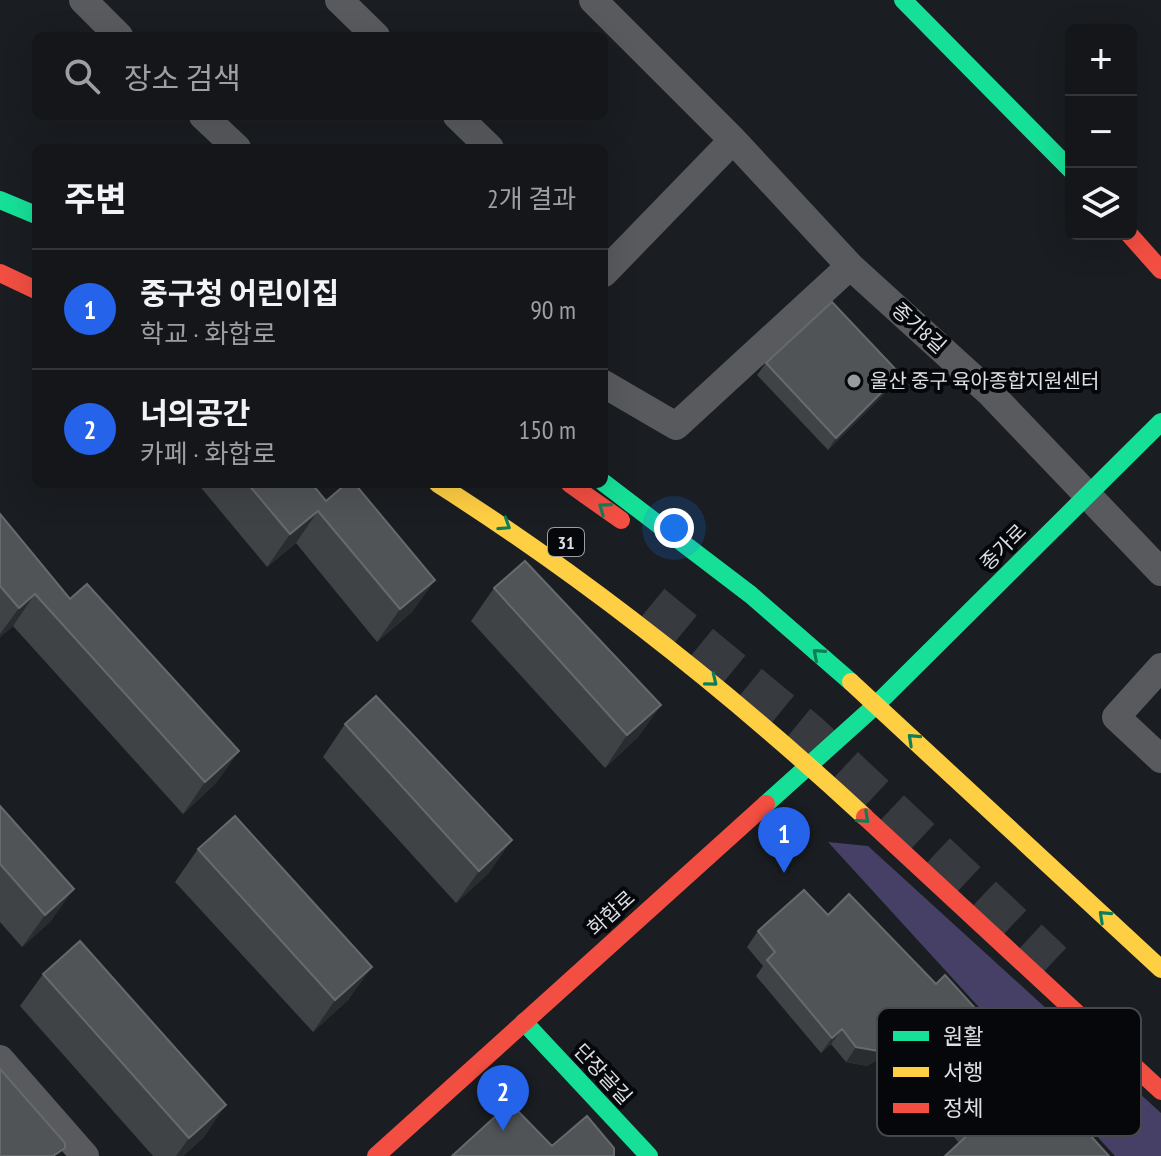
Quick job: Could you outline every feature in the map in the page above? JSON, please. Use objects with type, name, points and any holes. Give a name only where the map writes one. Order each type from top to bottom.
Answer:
[{"type":"main road","points":[[903,0],[1069,168]]},
{"type":"main road","points":[[0,187],[32,198]]},
{"type":"main road","points":[[0,200],[32,213]]},
{"type":"main road","points":[[1134,240],[1161,270]]},
{"type":"main road","points":[[0,273],[32,288]]},
{"type":"main road","name":"종가로","points":[[876,705],[1161,422]]},
{"type":"main road","points":[[608,486],[696,550],[876,705],[1161,969]]},
{"type":"main road","points":[[444,488],[547,553],[745,708],[1068,1008]]},
{"type":"main road","name":"31","points":[[576,488],[683,566]]},
{"type":"main road","name":"화합로","points":[[376,1156],[807,764],[876,705]]},
{"type":"main road","name":"단장골길","points":[[524,1022],[649,1156]]},
{"type":"main road","points":[[1141,1073],[1161,1091]]},
{"type":"street","points":[[339,0],[372,32]]},
{"type":"street","name":"종가8길","points":[[593,0],[733,140],[850,266],[991,394],[1161,572]]},
{"type":"street","points":[[207,120],[233,144]]},
{"type":"street","points":[[461,120],[486,144]]},
{"type":"street","points":[[608,265],[733,140]]},
{"type":"street","points":[[608,386],[676,426],[850,266]]},
{"type":"street","points":[[1161,667],[1116,717],[1161,759]]},
{"type":"street","points":[[0,1059],[85,1156]]},
{"type":"shaded area","points":[[828,842],[868,846],[1046,1008],[980,1008]]},
{"type":"shaded area","points":[[1141,1095],[1161,1113],[1161,1156],[1115,1156],[1097,1136],[1141,1136]]},
{"type":"building","name":"울산 중구 육아종합지원센터","points":[[832,302],[900,374],[836,438],[766,363]]},
{"type":"building","points":[[251,488],[315,488],[326,501],[341,488],[358,488],[435,580],[400,609],[318,511],[290,534]]},
{"type":"building","points":[[0,514],[70,599],[87,584],[239,751],[205,782],[35,594],[19,608],[0,586]]},
{"type":"building","points":[[525,561],[661,705],[627,735],[494,588]]},
{"type":"building","points":[[376,696],[512,840],[479,871],[345,724]]},
{"type":"building","points":[[0,806],[74,889],[45,915],[0,864]]},
{"type":"building","points":[[235,816],[372,967],[335,1000],[198,849]]},
{"type":"building","points":[[804,890],[828,915],[849,894],[936,984],[945,975],[975,1008],[877,1008],[877,1051],[856,1047],[842,1029],[832,1038],[767,960],[775,952],[758,931]]},
{"type":"building","points":[[80,941],[226,1105],[189,1138],[43,974]]},
{"type":"building","points":[[0,1069],[65,1143],[65,1148],[53,1156],[0,1156]]},
{"type":"building","points":[[510,1103],[552,1146],[587,1116],[614,1148],[614,1156],[452,1156]]},
{"type":"building","points":[[967,1136],[1091,1136],[1109,1156],[945,1156]]},
{"type":"tunnel","points":[[651,605],[808,734],[1052,963]]},
{"type":"traffic: fast","points":[[903,0],[1069,168]]},
{"type":"traffic: fast","points":[[0,200],[32,213]]},
{"type":"traffic: fast","points":[[766,804],[876,705],[1161,422]]},
{"type":"traffic: fast","points":[[608,486],[751,595],[851,682]]},
{"type":"traffic: fast","points":[[524,1022],[649,1156]]},
{"type":"traffic: slow","points":[[444,488],[551,560],[659,641],[763,726],[865,817]]},
{"type":"traffic: slow","points":[[851,682],[1161,969]]},
{"type":"traffic: jam","points":[[1134,240],[1161,270]]},
{"type":"traffic: jam","points":[[0,273],[32,288]]},
{"type":"traffic: jam","points":[[576,488],[621,520]]},
{"type":"traffic: jam","points":[[376,1156],[766,804]]},
{"type":"traffic: jam","points":[[865,817],[1071,1008]]},
{"type":"traffic: jam","points":[[1141,1072],[1161,1091]]},
{"type":"place","name":"울산 중구 육아종합지원센터","points":[[854,381]]},
{"type":"place","name":"중구청 어린이집","points":[[784,873]]},
{"type":"place","name":"너의공간","points":[[503,1131]]}]
